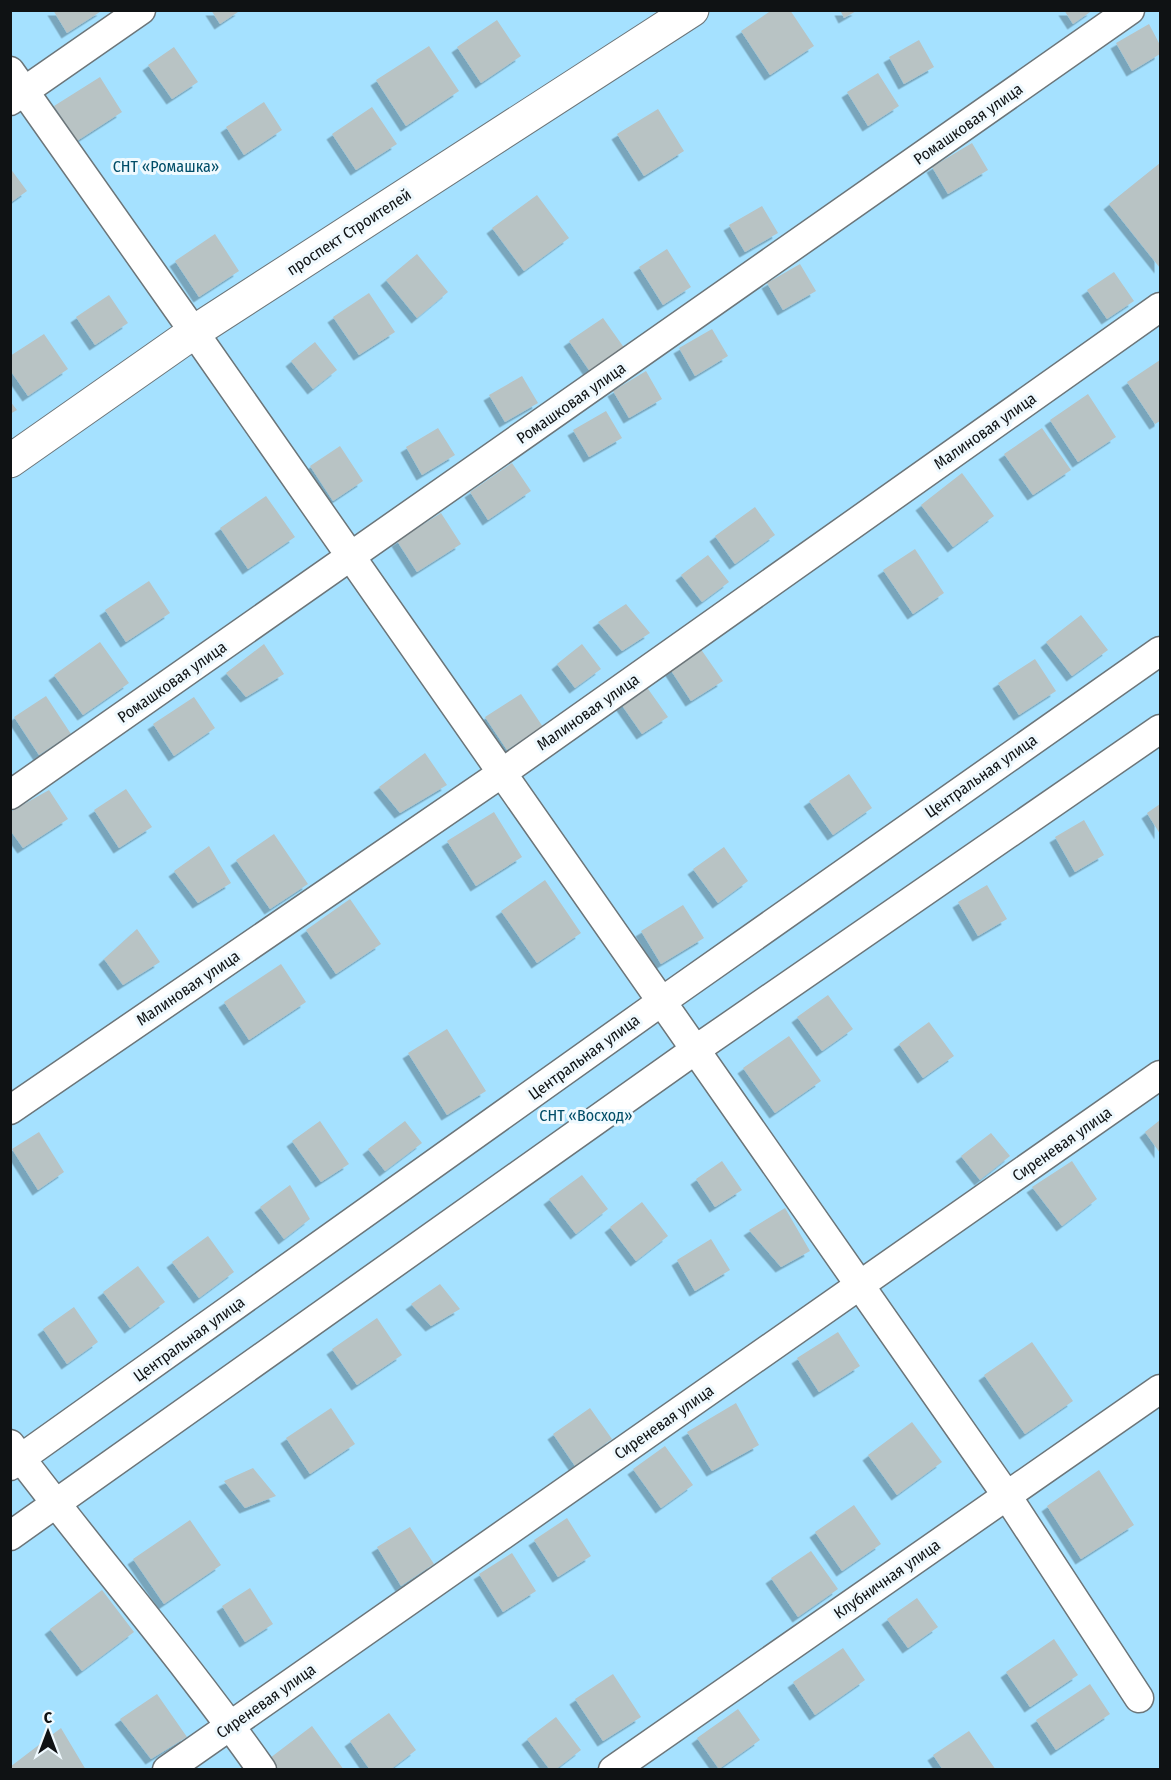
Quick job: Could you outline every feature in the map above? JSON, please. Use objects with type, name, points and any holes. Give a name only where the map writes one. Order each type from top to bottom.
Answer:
[{"type":"street","points":[[141,10],[15,88],[194,332],[860,1285],[1007,1496],[1139,1698]]},
{"type":"street","name":"проспект Строителей","points":[[10,461],[194,332],[692,10]]},
{"type":"street","name":"Ромашковая улица","points":[[10,795],[1130,10]]},
{"type":"street","name":"Малиновая улица","points":[[10,1110],[502,773],[1161,307]]},
{"type":"street","name":"Центральная улица","points":[[14,1457],[1161,651]]},
{"type":"street","points":[[10,1536],[695,1050],[1161,729]]},
{"type":"street","name":"Сиреневая улица","points":[[167,1770],[1161,1075]]},
{"type":"street","name":"Клубничная улица","points":[[613,1770],[1161,1389]]},
{"type":"street","points":[[14,1457],[56,1504],[231,1725],[262,1770]]},
{"type":"green space","name":"СНТ «Восход»","points":[[11,11],[1160,11],[1160,1769],[11,1770]]},
{"type":"building","points":[[53,10],[103,10],[67,33]]},
{"type":"building","points":[[211,10],[241,10],[220,24]]},
{"type":"building","points":[[772,10],[790,10],[814,46],[770,75],[741,31]]},
{"type":"building","points":[[840,10],[858,10],[844,18]]},
{"type":"building","points":[[1064,10],[1093,10],[1073,24]]},
{"type":"building","points":[[497,20],[521,56],[481,83],[457,47]]},
{"type":"building","points":[[1149,24],[1160,45],[1160,54],[1132,71],[1116,43]]},
{"type":"building","points":[[919,40],[934,67],[904,84],[889,57]]},
{"type":"building","points":[[429,46],[459,91],[406,126],[376,80]]},
{"type":"building","points":[[174,47],[198,82],[172,99],[148,65]]},
{"type":"building","points":[[878,73],[899,106],[868,126],[847,92]]},
{"type":"building","points":[[100,77],[122,112],[77,141],[54,106]]},
{"type":"building","points":[[264,102],[282,130],[244,155],[226,127]]},
{"type":"building","points":[[372,107],[397,144],[356,170],[332,134]]},
{"type":"building","points":[[658,109],[684,151],[644,176],[617,134]]},
{"type":"building","points":[[972,143],[988,170],[948,194],[932,167]]},
{"type":"building","points":[[1160,163],[1160,268],[1109,204]]},
{"type":"building","points":[[10,168],[27,191],[10,203]]},
{"type":"building","points":[[537,195],[569,238],[524,271],[492,228]]},
{"type":"building","points":[[762,206],[778,233],[745,252],[729,225]]},
{"type":"building","points":[[215,234],[239,271],[199,297],[175,261]]},
{"type":"building","points":[[667,249],[691,287],[663,305],[639,267]]},
{"type":"building","points":[[417,254],[448,292],[417,318],[386,280]]},
{"type":"building","points":[[800,264],[816,291],[783,310],[767,283]]},
{"type":"building","points":[[1114,272],[1134,301],[1107,319],[1087,290]]},
{"type":"building","points":[[369,293],[395,332],[359,355],[333,317]]},
{"type":"building","points":[[109,295],[128,323],[95,345],[76,317]]},
{"type":"building","points":[[603,318],[625,349],[591,373],[569,341]]},
{"type":"building","points":[[712,329],[728,356],[695,376],[679,348]]},
{"type":"building","points":[[44,334],[68,369],[28,396],[10,370],[10,356]]},
{"type":"building","points":[[315,342],[337,370],[313,389],[291,361]]},
{"type":"building","points":[[1160,360],[1160,421],[1155,424],[1127,382]]},
{"type":"building","points":[[646,371],[662,399],[629,418],[613,391]]},
{"type":"building","points":[[522,376],[538,403],[505,422],[489,395]]},
{"type":"building","points":[[1088,394],[1116,437],[1078,462],[1050,420]]},
{"type":"building","points":[[10,401],[17,410],[10,414]]},
{"type":"building","points":[[606,411],[622,438],[589,457],[573,430]]},
{"type":"building","points":[[438,428],[455,455],[422,475],[406,447]]},
{"type":"building","points":[[1042,428],[1071,470],[1033,495],[1004,454]]},
{"type":"building","points":[[340,446],[363,481],[333,501],[310,466]]},
{"type":"building","points":[[512,463],[531,491],[488,520],[470,492]]},
{"type":"building","points":[[962,473],[994,516],[953,547],[921,505]]},
{"type":"building","points":[[266,496],[295,537],[248,569],[220,528]]},
{"type":"building","points":[[755,507],[775,535],[735,564],[715,536]]},
{"type":"building","points":[[441,513],[461,544],[417,572],[397,541]]},
{"type":"building","points":[[915,549],[944,593],[913,614],[883,570]]},
{"type":"building","points":[[708,555],[729,582],[702,602],[681,575]]},
{"type":"building","points":[[149,581],[170,613],[126,642],[105,610]]},
{"type":"building","points":[[626,604],[650,633],[622,651],[598,622]]},
{"type":"building","points":[[1081,615],[1108,650],[1072,676],[1046,642]]},
{"type":"building","points":[[100,642],[129,683],[83,715],[54,675]]},
{"type":"building","points":[[264,644],[284,674],[246,697],[226,673]]},
{"type":"building","points":[[582,644],[601,669],[575,688],[557,664]]},
{"type":"building","points":[[698,645],[723,681],[691,701],[668,666]]},
{"type":"building","points":[[1035,659],[1056,691],[1019,715],[998,683]]},
{"type":"building","points":[[646,686],[668,717],[642,734],[621,704]]},
{"type":"building","points":[[521,694],[543,727],[507,750],[485,717]]},
{"type":"building","points":[[46,696],[71,734],[39,755],[14,717]]},
{"type":"building","points":[[194,697],[215,728],[174,756],[153,724]]},
{"type":"building","points":[[425,753],[447,785],[400,813],[379,787]]},
{"type":"building","points":[[849,774],[872,808],[833,835],[809,801]]},
{"type":"building","points":[[126,789],[152,827],[119,848],[94,810]]},
{"type":"building","points":[[49,790],[68,819],[23,848],[10,830],[10,812]]},
{"type":"building","points":[[1160,804],[1160,834],[1147,813]]},
{"type":"building","points":[[494,812],[522,857],[476,886],[447,841]]},
{"type":"building","points":[[1084,820],[1104,855],[1075,872],[1055,837]]},
{"type":"building","points":[[274,834],[308,884],[270,909],[236,860]]},
{"type":"building","points":[[209,846],[231,883],[198,903],[174,871]]},
{"type":"building","points":[[724,847],[748,881],[718,903],[693,869]]},
{"type":"building","points":[[545,880],[581,933],[537,963],[501,911]]},
{"type":"building","points":[[987,885],[1007,919],[978,936],[958,902]]},
{"type":"building","points":[[350,899],[381,944],[336,974],[306,930]]},
{"type":"building","points":[[683,905],[704,938],[661,964],[641,931]]},
{"type":"building","points":[[137,929],[160,962],[123,985],[104,959]]},
{"type":"building","points":[[281,964],[306,1002],[249,1040],[224,1002]]},
{"type":"building","points":[[828,995],[853,1029],[822,1051],[797,1017]]},
{"type":"building","points":[[929,1022],[954,1056],[923,1078],[899,1044]]},
{"type":"building","points":[[447,1029],[486,1091],[447,1115],[408,1053]]},
{"type":"building","points":[[789,1036],[821,1081],[775,1113],[743,1068]]},
{"type":"building","points":[[1160,1120],[1160,1153],[1145,1132]]},
{"type":"building","points":[[320,1121],[349,1164],[321,1182],[292,1141]]},
{"type":"building","points":[[405,1121],[422,1143],[385,1171],[368,1149]]},
{"type":"building","points":[[39,1132],[64,1172],[38,1190],[12,1149]]},
{"type":"building","points":[[991,1133],[1010,1156],[980,1180],[961,1156]]},
{"type":"building","points":[[722,1161],[742,1190],[715,1207],[696,1179]]},
{"type":"building","points":[[1072,1161],[1097,1199],[1062,1226],[1032,1187]]},
{"type":"building","points":[[582,1175],[608,1209],[576,1234],[549,1199]]},
{"type":"building","points":[[290,1185],[310,1219],[284,1239],[260,1207]]},
{"type":"building","points":[[642,1202],[668,1236],[636,1261],[610,1227]]},
{"type":"building","points":[[785,1208],[810,1251],[781,1267],[749,1230]]},
{"type":"building","points":[[208,1236],[234,1272],[199,1298],[172,1262]]},
{"type":"building","points":[[711,1239],[730,1270],[695,1291],[677,1260]]},
{"type":"building","points":[[138,1266],[165,1302],[130,1328],[103,1292]]},
{"type":"building","points":[[440,1284],[460,1309],[431,1326],[411,1304]]},
{"type":"building","points":[[74,1307],[98,1342],[67,1364],[43,1329]]},
{"type":"building","points":[[377,1318],[402,1355],[357,1385],[332,1349]]},
{"type":"building","points":[[838,1332],[860,1366],[819,1392],[797,1358]]},
{"type":"building","points":[[1032,1342],[1073,1401],[1025,1434],[984,1375]]},
{"type":"building","points":[[736,1403],[759,1445],[712,1471],[687,1432]]},
{"type":"building","points":[[331,1408],[355,1444],[310,1474],[286,1438]]},
{"type":"building","points":[[590,1408],[612,1439],[575,1466],[553,1434]]},
{"type":"building","points":[[912,1422],[942,1462],[897,1495],[868,1455]]},
{"type":"building","points":[[665,1446],[693,1485],[661,1508],[633,1469]]},
{"type":"building","points":[[253,1468],[276,1496],[245,1508],[224,1481]]},
{"type":"building","points":[[1099,1470],[1134,1525],[1081,1559],[1047,1506]]},
{"type":"building","points":[[854,1505],[881,1544],[842,1571],[815,1532]]},
{"type":"building","points":[[567,1518],[591,1556],[558,1577],[534,1540]]},
{"type":"building","points":[[190,1520],[221,1565],[164,1604],[133,1559]]},
{"type":"building","points":[[410,1527],[434,1564],[401,1586],[377,1547]]},
{"type":"building","points":[[811,1551],[838,1589],[798,1617],[771,1578]]},
{"type":"building","points":[[512,1553],[536,1591],[503,1612],[479,1574]]},
{"type":"building","points":[[250,1588],[273,1624],[245,1642],[222,1606]]},
{"type":"building","points":[[102,1590],[134,1632],[82,1671],[50,1629]]},
{"type":"building","points":[[917,1598],[938,1627],[908,1648],[887,1619]]},
{"type":"building","points":[[1054,1639],[1078,1675],[1030,1707],[1006,1672]]},
{"type":"building","points":[[843,1648],[865,1680],[815,1715],[793,1682]]},
{"type":"building","points":[[613,1674],[641,1717],[603,1741],[575,1699]]},
{"type":"building","points":[[1090,1684],[1110,1714],[1056,1750],[1036,1720]]},
{"type":"building","points":[[157,1694],[187,1737],[151,1759],[120,1719]]},
{"type":"building","points":[[738,1709],[760,1740],[719,1769],[697,1738]]},
{"type":"building","points":[[389,1713],[416,1750],[390,1770],[370,1770],[350,1741]]},
{"type":"building","points":[[556,1717],[581,1750],[555,1770],[550,1770],[527,1739]]},
{"type":"building","points":[[312,1726],[344,1770],[278,1770],[270,1758]]},
{"type":"building","points":[[61,1728],[86,1770],[10,1770],[10,1767]]},
{"type":"building","points":[[969,1731],[996,1770],[943,1770],[933,1755]]},
{"type":"park label","name":"СНТ «Ромашка»","points":[[166,166]]}]
